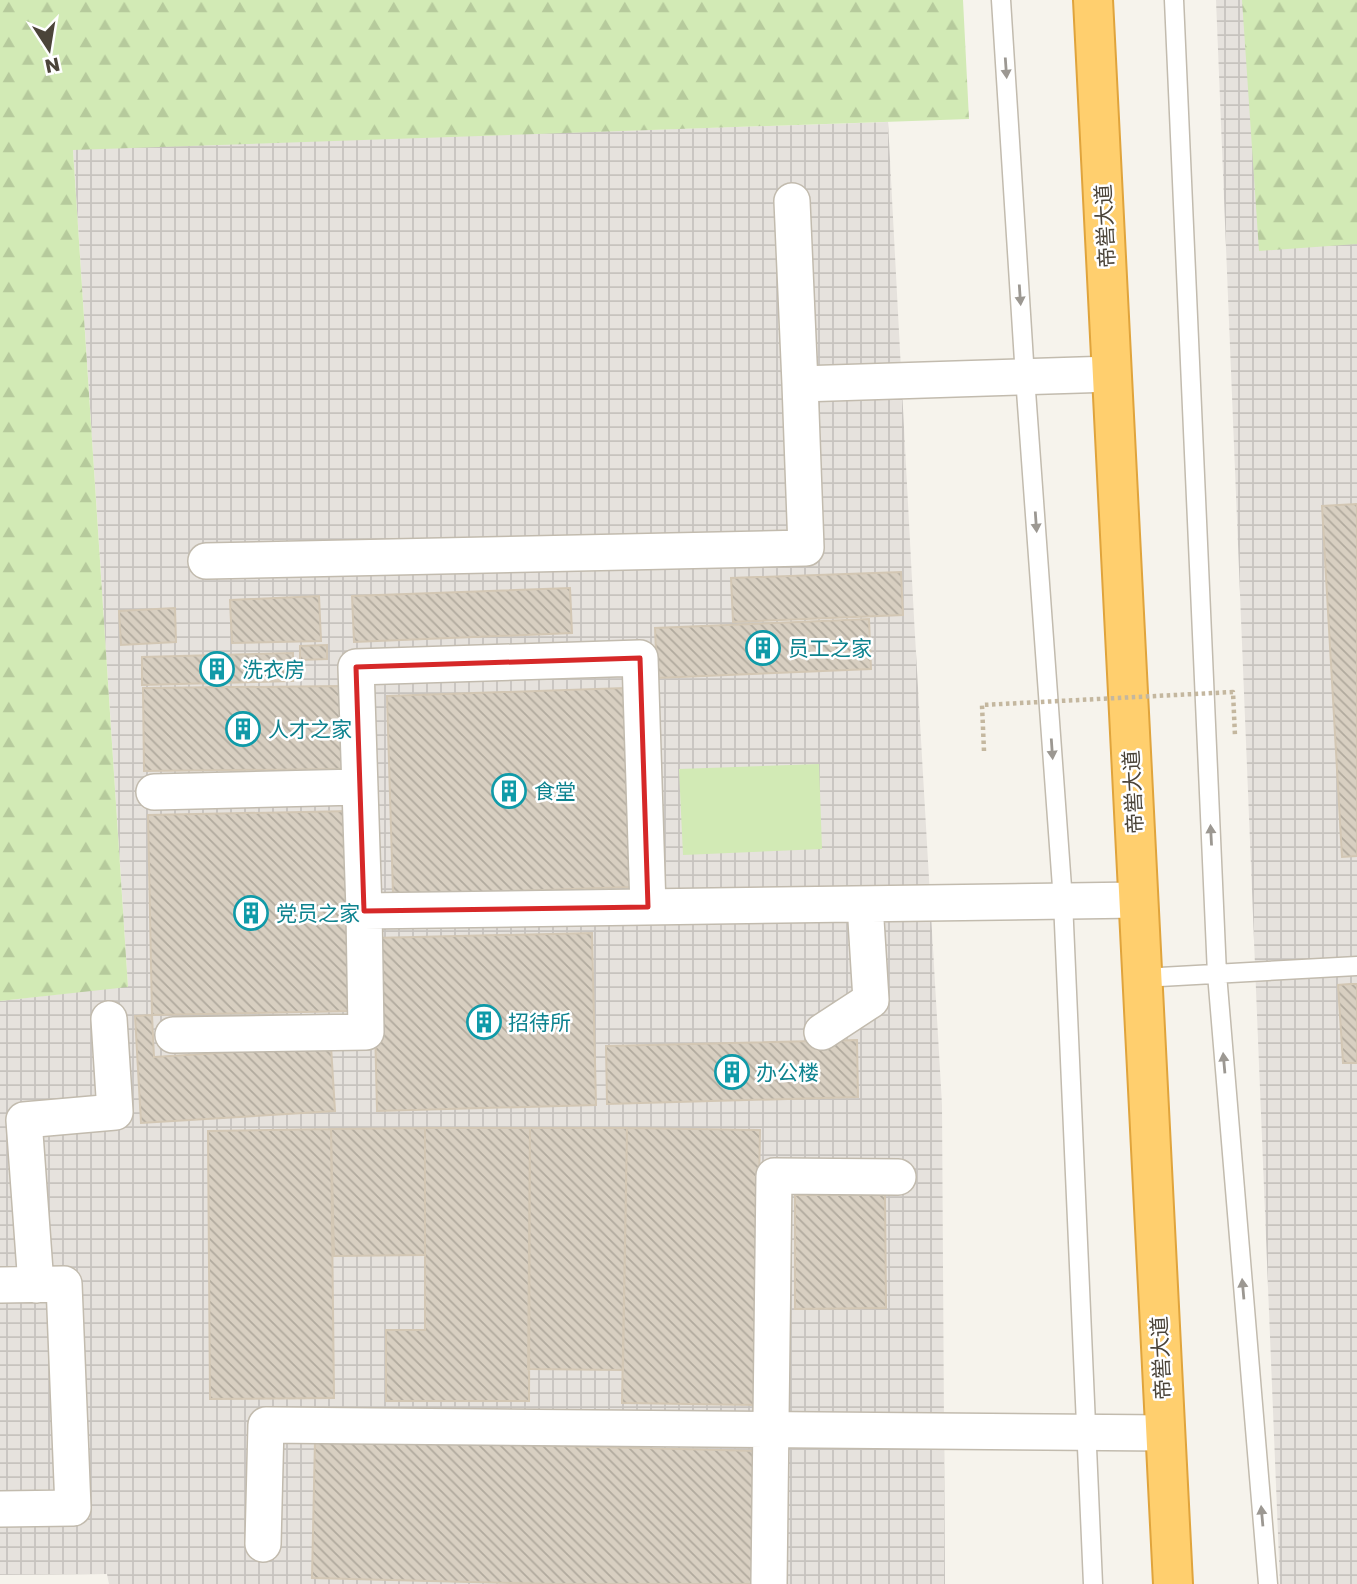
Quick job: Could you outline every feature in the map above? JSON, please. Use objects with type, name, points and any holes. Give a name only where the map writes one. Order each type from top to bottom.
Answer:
[{"type":"highway","name":"帝喾大道","points":[[1093,0],[1173,1584]]},
{"type":"street","points":[[206,561],[806,548],[792,201]]},
{"type":"street","points":[[800,384],[1112,374]]},
{"type":"street","points":[[173,1035],[366,1032],[356,667],[640,658],[648,907]]},
{"type":"street","points":[[154,792],[360,787]]},
{"type":"street","points":[[364,911],[1138,900]]},
{"type":"street","points":[[822,1032],[871,1000],[865,904]]},
{"type":"street","points":[[36,1285],[24,1120],[116,1112],[109,1019]]},
{"type":"street","points":[[769,1583],[774,1176],[898,1177]]},
{"type":"street","points":[[0,1286],[64,1284],[73,1508],[0,1509]]},
{"type":"street","points":[[263,1544],[266,1425],[1165,1433]]},
{"type":"lane","points":[[1001,0],[1063,901],[1093,1584]]},
{"type":"lane","points":[[1174,0],[1217,974],[1268,1584]]},
{"type":"lane","points":[[1142,978],[1357,966]]},
{"type":"path","points":[[984,751],[982,705],[1233,692],[1235,736]]},
{"type":"highlighted area","points":[[640,658],[648,907],[364,911],[356,667]]},
{"type":"shaded area","points":[[1216,0],[1357,0],[1357,1584],[1280,1584]]},
{"type":"shaded area","points":[[888,122],[942,1105],[945,1584],[109,1584],[107,1574],[0,1575],[0,1001],[128,986],[73,149]]},
{"type":"green space","points":[[0,0],[963,0],[969,119],[73,150],[128,987],[0,1001]]},
{"type":"green space","points":[[1242,0],[1357,0],[1357,244],[1259,251]]},
{"type":"green space","points":[[819,764],[822,849],[683,855],[679,769]]},
{"type":"building","points":[[1357,504],[1357,856],[1342,857],[1322,506]]},
{"type":"building","points":[[901,572],[903,615],[733,622],[731,578]]},
{"type":"building","points":[[570,588],[572,633],[354,642],[352,596]]},
{"type":"building","points":[[319,596],[321,641],[232,643],[230,600]]},
{"type":"building","points":[[175,608],[176,642],[121,645],[119,611]]},
{"type":"building","name":"员工之家","points":[[869,619],[871,669],[657,678],[655,628]]},
{"type":"building","points":[[327,645],[327,659],[300,660],[300,646]]},
{"type":"building","name":"洗衣房","points":[[293,653],[293,681],[142,685],[142,657]]},
{"type":"building","name":"人才之家","points":[[341,686],[342,769],[144,771],[143,688]]},
{"type":"building","name":"食堂","points":[[625,688],[631,887],[393,895],[387,696]]},
{"type":"building","name":"党员之家","points":[[350,811],[353,1011],[152,1015],[148,815]]},
{"type":"building","name":"招待所","points":[[592,933],[596,1105],[377,1111],[373,938]]},
{"type":"building","points":[[1357,984],[1357,1063],[1343,1063],[1338,985]]},
{"type":"building","points":[[152,1015],[154,1057],[331,1046],[335,1111],[141,1123],[135,1016]]},
{"type":"building","name":"办公楼","points":[[857,1040],[858,1097],[607,1104],[606,1046]]},
{"type":"building","points":[[425,1128],[530,1128],[529,1401],[386,1401],[386,1330],[425,1330]]},
{"type":"building","points":[[425,1128],[425,1255],[334,1256],[331,1129]]},
{"type":"building","points":[[530,1128],[627,1128],[623,1370],[528,1369]]},
{"type":"building","points":[[627,1128],[760,1130],[755,1405],[622,1403]]},
{"type":"building","points":[[331,1129],[334,1398],[210,1399],[208,1131]]},
{"type":"building","points":[[795,1195],[885,1195],[886,1308],[795,1309]]},
{"type":"building","points":[[315,1440],[758,1451],[755,1584],[553,1584],[312,1578]]},
{"type":"place","name":"员工之家","points":[[763,648]]},
{"type":"place","name":"洗衣房","points":[[217,669]]},
{"type":"place","name":"人才之家","points":[[243,729]]},
{"type":"place","name":"食堂","points":[[509,791]]},
{"type":"place","name":"党员之家","points":[[251,913]]},
{"type":"place","name":"招待所","points":[[484,1022]]},
{"type":"place","name":"办公楼","points":[[732,1072]]}]
